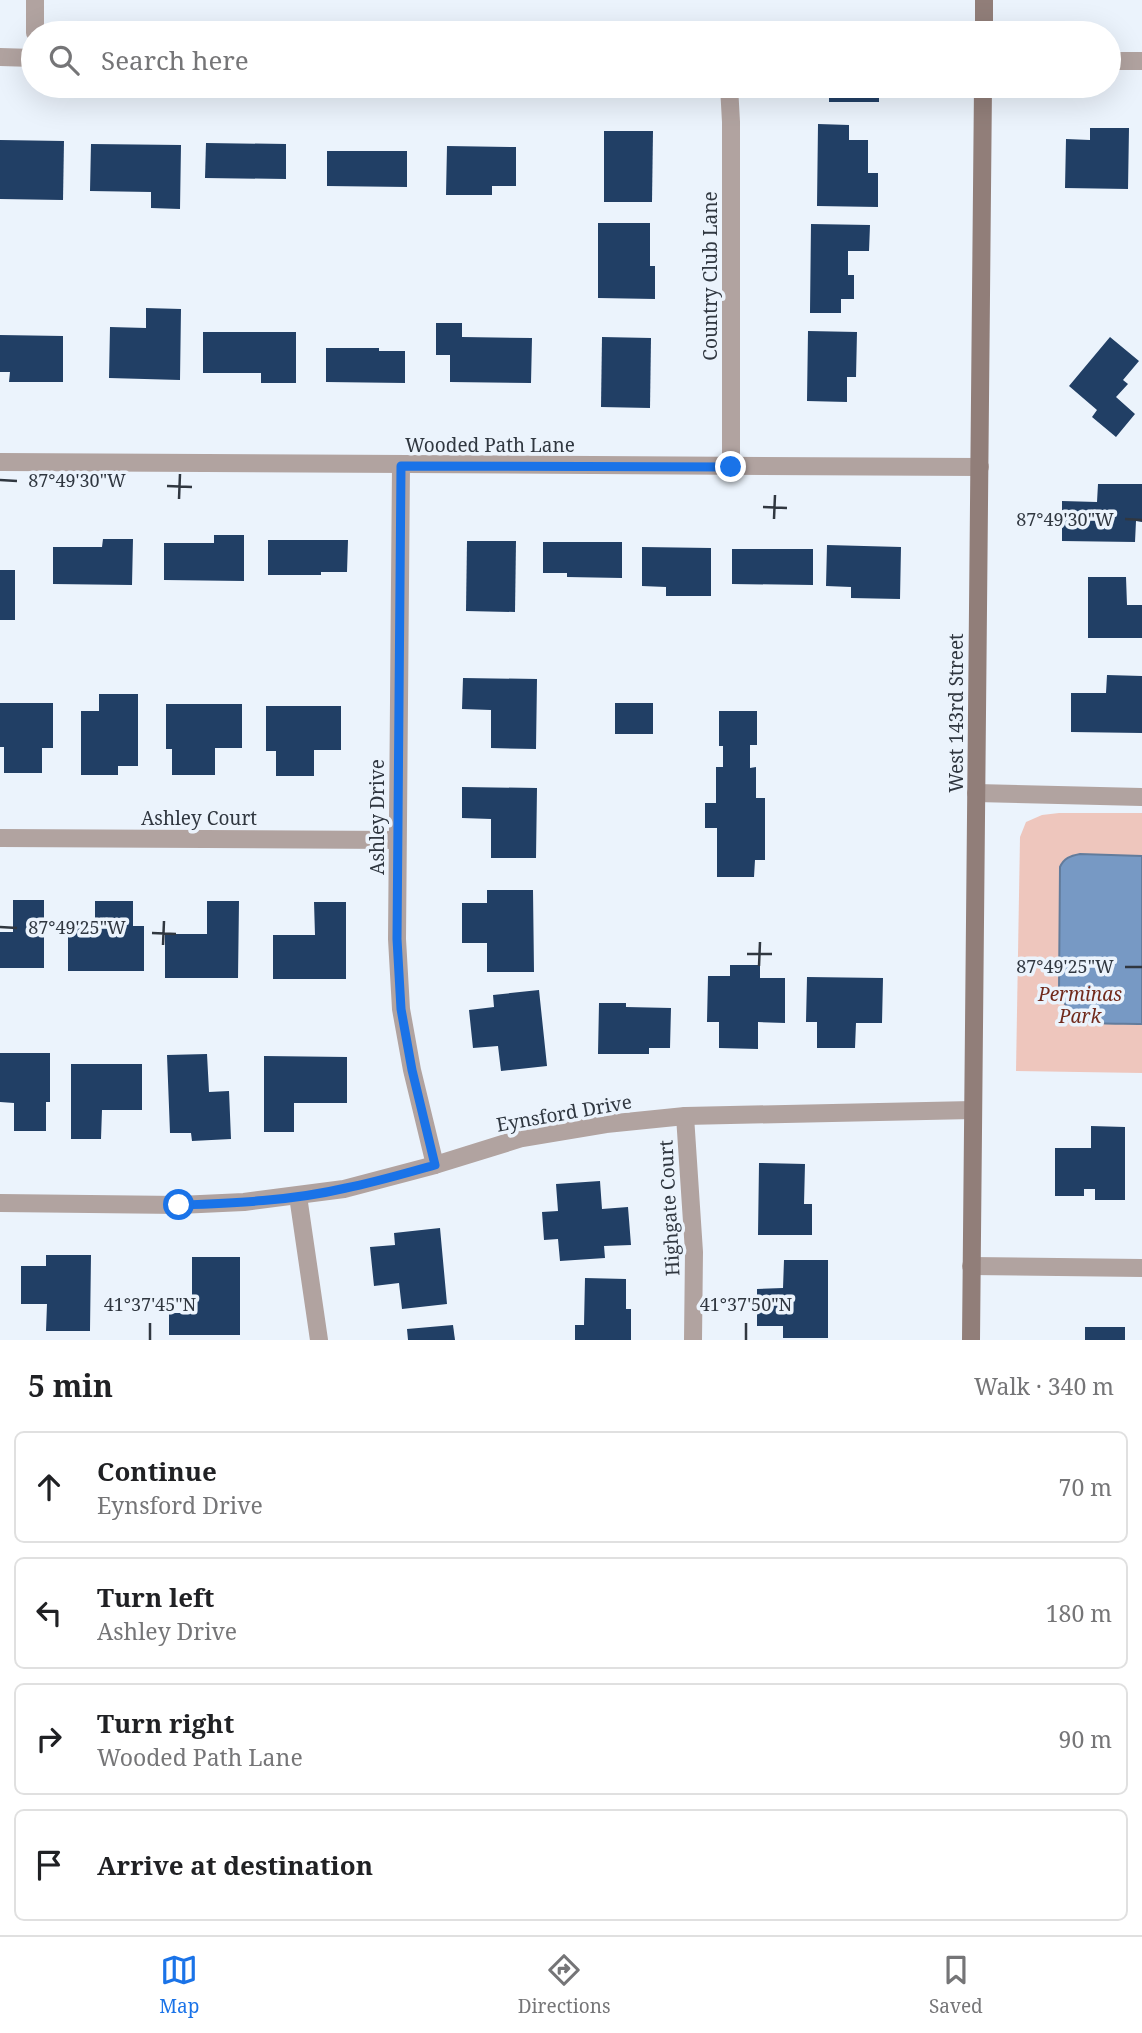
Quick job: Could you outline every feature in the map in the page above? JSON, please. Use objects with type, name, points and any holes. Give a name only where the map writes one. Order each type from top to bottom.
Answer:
[{"type":"main road","points":[[984,0],[984,21]]},
{"type":"main road","name":"West 143rd Street","points":[[971,1340],[983,98]]},
{"type":"street","points":[[35,0],[35,21]]},
{"type":"street","points":[[0,57],[21,58]]},
{"type":"street","points":[[1121,61],[1142,61]]},
{"type":"street","name":"Country Club Lane","points":[[730,98],[731,467]]},
{"type":"street","name":"Wooded Path Lane","points":[[0,463],[979,467]]},
{"type":"street","name":"Ashley Drive","points":[[401,466],[397,939],[401,1009],[412,1070],[435,1165]]},
{"type":"street","points":[[976,793],[1142,797]]},
{"type":"street","name":"Ashley Court","points":[[0,838],[397,840]]},
{"type":"street","name":"Eynsford Drive","points":[[0,1203],[179,1205],[244,1202],[344,1189],[522,1138],[606,1124],[685,1116],[973,1110]]},
{"type":"street","name":"Highgate Court","points":[[685,1116],[694,1252],[693,1340]]},
{"type":"street","points":[[298,1196],[319,1340]]},
{"type":"street","points":[[971,1266],[1142,1268]]},
{"type":"green space","name":"Perminas Park","points":[[1142,813],[1142,1073],[1016,1071],[1020,837],[1026,822],[1042,815]]},
{"type":"water","points":[[1080,854],[1142,856],[1142,1024],[1092,1022],[1082,1019],[1065,1004],[1059,992],[1060,867],[1063,861]]},
{"type":"building","points":[[829,98],[879,98],[879,102],[829,102]]},
{"type":"building","points":[[818,124],[849,125],[849,140],[868,140],[868,173],[878,173],[878,207],[817,206]]},
{"type":"building","points":[[1090,128],[1129,128],[1128,189],[1065,188],[1066,139],[1090,140]]},
{"type":"building","points":[[604,131],[653,131],[652,202],[604,202]]},
{"type":"building","points":[[0,140],[64,141],[63,200],[0,199]]},
{"type":"building","points":[[206,143],[286,144],[286,179],[205,178]]},
{"type":"building","points":[[91,144],[181,145],[180,209],[151,208],[151,192],[90,191]]},
{"type":"building","points":[[447,146],[516,147],[516,186],[492,186],[492,195],[446,195]]},
{"type":"building","points":[[327,151],[407,151],[407,187],[327,186]]},
{"type":"building","points":[[598,223],[650,223],[650,266],[655,266],[655,299],[598,298]]},
{"type":"building","points":[[811,224],[870,225],[869,251],[848,251],[848,275],[854,275],[854,299],[841,299],[841,313],[810,313]]},
{"type":"building","points":[[146,308],[181,309],[180,380],[109,378],[110,327],[146,328]]},
{"type":"building","points":[[436,323],[462,323],[462,337],[532,338],[531,383],[450,382],[450,355],[436,355]]},
{"type":"building","points":[[808,331],[857,332],[856,377],[847,377],[847,402],[807,401]]},
{"type":"building","points":[[203,332],[296,332],[296,383],[261,383],[261,373],[203,373]]},
{"type":"building","points":[[0,335],[63,336],[63,382],[9,382],[10,372],[0,372]]},
{"type":"building","points":[[602,337],[651,338],[650,408],[601,407]]},
{"type":"building","points":[[1110,337],[1139,361],[1123,380],[1128,384],[1116,397],[1135,414],[1116,437],[1092,417],[1097,410],[1069,386]]},
{"type":"building","points":[[326,348],[405,351],[405,383],[326,382]]},
{"type":"building","points":[[1098,484],[1142,484],[1142,522],[1136,521],[1135,542],[1062,541],[1062,501],[1097,502]]},
{"type":"building","points":[[214,535],[244,535],[244,581],[164,580],[164,543],[214,543]]},
{"type":"building","points":[[103,539],[133,539],[132,585],[53,584],[53,547],[102,547]]},
{"type":"building","points":[[268,540],[348,540],[347,572],[268,575]]},
{"type":"building","points":[[467,541],[516,541],[515,612],[466,611]]},
{"type":"building","points":[[543,542],[622,542],[622,578],[567,577],[567,573],[543,573]]},
{"type":"building","points":[[827,545],[901,547],[900,599],[851,598],[851,587],[826,586]]},
{"type":"building","points":[[642,547],[711,548],[711,596],[666,596],[666,587],[642,586]]},
{"type":"building","points":[[732,549],[813,549],[813,585],[732,584]]},
{"type":"building","points":[[0,570],[15,570],[15,620],[0,620]]},
{"type":"building","points":[[1088,577],[1126,577],[1127,605],[1142,605],[1142,638],[1088,638]]},
{"type":"building","points":[[1107,675],[1142,676],[1142,733],[1071,732],[1071,693],[1106,693]]},
{"type":"building","points":[[463,678],[537,679],[536,749],[491,748],[491,710],[462,709]]},
{"type":"building","points":[[99,694],[138,694],[138,766],[118,766],[118,775],[81,775],[81,711],[99,711]]},
{"type":"building","points":[[0,703],[53,703],[53,748],[42,748],[42,773],[4,773],[4,747],[0,747]]},
{"type":"building","points":[[615,703],[653,703],[653,734],[615,734]]},
{"type":"building","points":[[166,704],[242,704],[242,748],[215,748],[215,775],[172,775],[172,749],[166,749]]},
{"type":"building","points":[[266,706],[341,706],[341,750],[314,750],[314,776],[276,776],[276,751],[266,751]]},
{"type":"building","points":[[719,711],[757,711],[757,745],[750,745],[750,768],[756,767],[756,798],[765,798],[765,860],[755,860],[754,877],[717,877],[717,828],[705,828],[705,803],[716,803],[716,767],[723,767],[723,746],[719,746]]},
{"type":"building","points":[[462,787],[537,788],[536,858],[491,858],[491,819],[462,818]]},
{"type":"building","points":[[487,890],[533,890],[534,972],[487,972],[487,943],[462,943],[462,903],[487,903]]},
{"type":"building","points":[[13,900],[44,900],[44,968],[0,968],[0,932],[13,932]]},
{"type":"building","points":[[95,901],[133,901],[133,926],[144,926],[144,971],[68,971],[68,927],[95,927]]},
{"type":"building","points":[[207,901],[239,901],[238,978],[165,978],[165,934],[207,934]]},
{"type":"building","points":[[314,902],[346,902],[346,979],[273,979],[273,935],[315,935]]},
{"type":"building","points":[[730,965],[760,965],[760,978],[785,978],[785,1023],[758,1022],[758,1049],[719,1048],[719,1022],[707,1022],[708,976],[730,976]]},
{"type":"building","points":[[807,977],[883,978],[882,1023],[856,1023],[855,1048],[817,1048],[817,1022],[806,1022]]},
{"type":"building","points":[[539,990],[547,1066],[501,1071],[498,1046],[473,1048],[469,1010],[494,1007],[493,995]]},
{"type":"building","points":[[599,1003],[626,1003],[626,1007],[671,1008],[670,1048],[649,1048],[649,1054],[598,1054]]},
{"type":"building","points":[[0,1053],[50,1053],[50,1102],[46,1102],[46,1131],[14,1131],[14,1103],[0,1102]]},
{"type":"building","points":[[207,1054],[209,1092],[229,1091],[231,1139],[192,1141],[191,1133],[170,1133],[167,1055]]},
{"type":"building","points":[[264,1056],[347,1057],[347,1103],[294,1103],[294,1132],[264,1132]]},
{"type":"building","points":[[71,1064],[142,1064],[142,1110],[102,1110],[101,1139],[71,1139]]},
{"type":"building","points":[[1091,1126],[1125,1127],[1125,1200],[1095,1200],[1095,1189],[1084,1189],[1084,1196],[1055,1196],[1055,1148],[1091,1148]]},
{"type":"building","points":[[759,1163],[805,1164],[804,1204],[812,1204],[812,1235],[758,1235]]},
{"type":"building","points":[[600,1181],[602,1209],[628,1207],[631,1245],[604,1246],[605,1258],[560,1261],[558,1239],[544,1240],[542,1212],[558,1211],[556,1184]]},
{"type":"building","points":[[440,1228],[447,1304],[402,1309],[399,1283],[374,1286],[370,1247],[395,1245],[394,1233]]},
{"type":"building","points":[[46,1255],[91,1255],[90,1331],[46,1331],[47,1304],[21,1304],[21,1266],[46,1266]]},
{"type":"building","points":[[192,1257],[240,1257],[240,1335],[169,1335],[169,1313],[192,1313]]},
{"type":"building","points":[[784,1260],[828,1260],[828,1338],[783,1338],[783,1326],[757,1326],[757,1289],[783,1288]]},
{"type":"building","points":[[585,1278],[626,1279],[626,1309],[631,1309],[631,1340],[575,1340],[575,1325],[584,1325]]},
{"type":"building","points":[[453,1325],[455,1340],[408,1340],[407,1329]]},
{"type":"building","points":[[1085,1327],[1125,1327],[1125,1340],[1085,1340]]},
{"type":"route","points":[[179,1205],[244,1202],[344,1189],[435,1165],[412,1070],[401,1009],[397,939],[401,466],[731,467]]}]
